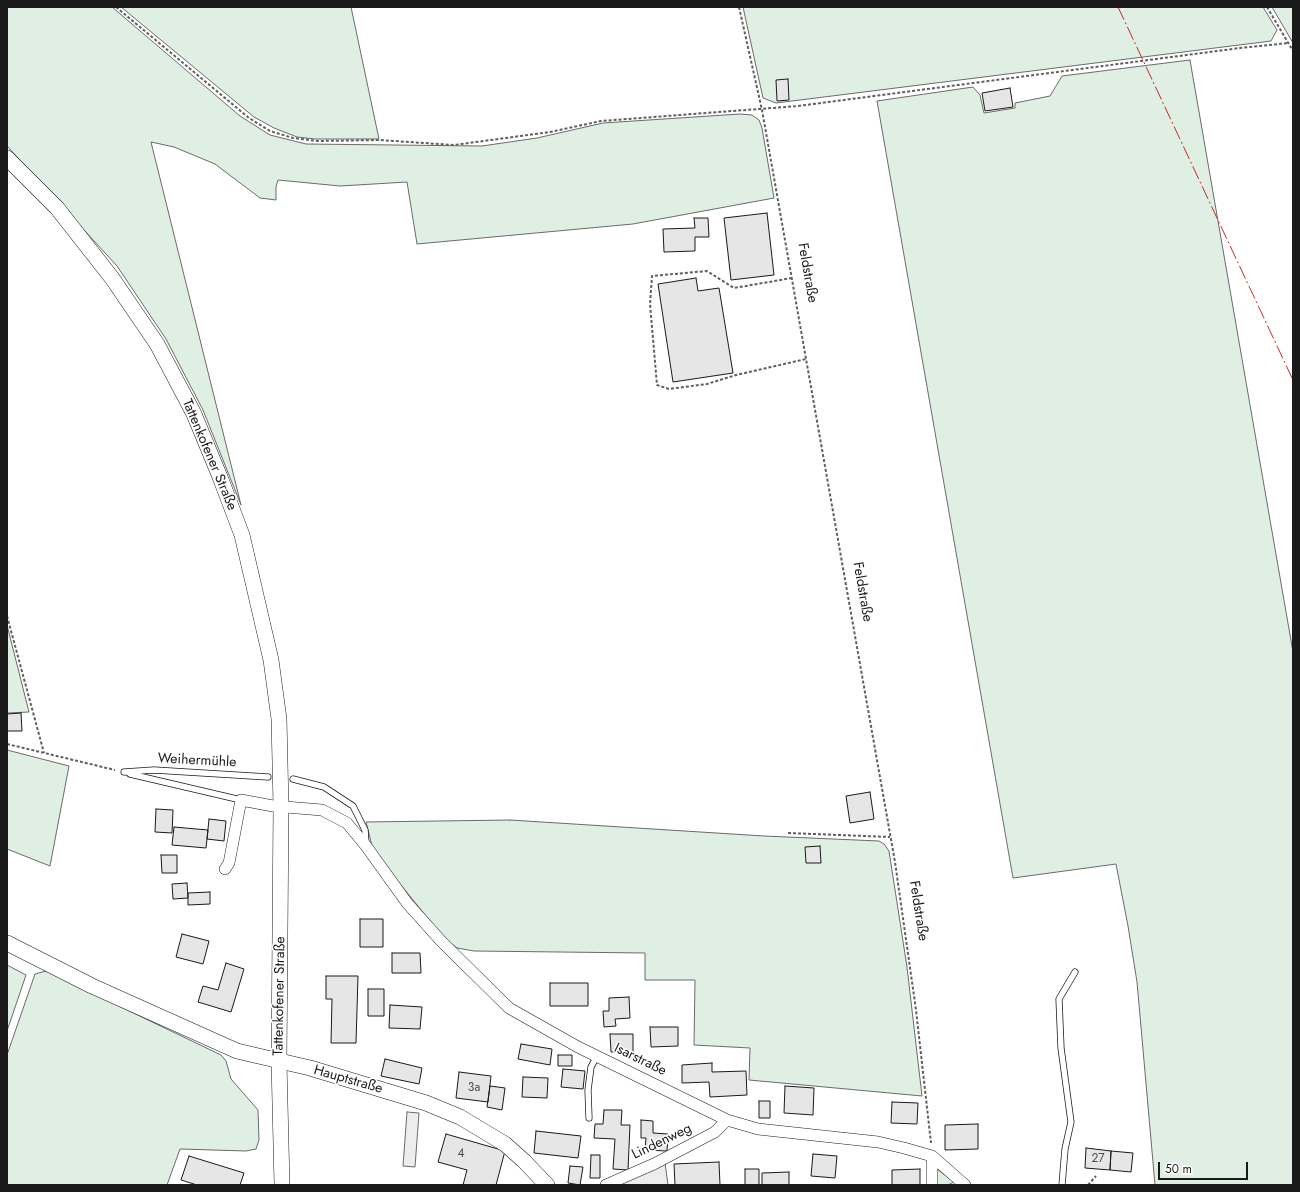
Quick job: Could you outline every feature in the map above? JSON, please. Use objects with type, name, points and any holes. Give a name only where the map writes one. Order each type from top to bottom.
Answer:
[{"type":"main road","name":"Tattenkofener Straße","points":[[7,158],[61,214],[112,278],[157,344],[194,414],[242,535],[271,660],[279,719],[282,806],[279,1062],[282,1185]]},
{"type":"main road","name":"Hauptstraße","points":[[7,943],[131,1004],[237,1051],[310,1068],[411,1098],[460,1116],[505,1144],[547,1185]]},
{"type":"street","points":[[225,869],[229,863],[232,852],[241,800],[282,806]]},
{"type":"street","name":"Isarstraße","points":[[282,806],[322,810],[347,823],[366,846],[407,904],[441,941],[509,1008],[597,1056],[727,1120],[758,1129],[878,1142],[932,1156],[964,1185]]},
{"type":"street","name":"Lindenweg","points":[[606,1185],[654,1164],[715,1132],[727,1120]]},
{"type":"street","points":[[932,1156],[932,1185]]},
{"type":"lane","name":"Weihermühle","points":[[124,772],[154,770],[268,777]]},
{"type":"lane","name":"Weihermühle","points":[[124,772],[241,800]]},
{"type":"lane","name":"Isarstraße","points":[[293,779],[324,787],[353,806],[365,830],[366,846]]},
{"type":"lane","points":[[1062,1185],[1065,1149],[1071,1122],[1061,1048],[1060,999],[1075,972]]},
{"type":"lane","points":[[589,1118],[588,1090],[591,1067],[597,1056]]},
{"type":"path","points":[[116,7],[249,118],[270,131],[299,139],[318,142],[379,140],[454,145],[550,132],[601,121],[762,110],[1288,43]]},
{"type":"path","name":"Feldstraße","points":[[739,7],[762,110],[905,925],[932,1156]]},
{"type":"path","points":[[1266,7],[1293,51]]},
{"type":"path","points":[[792,278],[734,288],[707,270],[652,276],[650,304],[657,385],[669,389],[707,384],[736,375],[806,359]]},
{"type":"path","points":[[7,616],[44,753]]},
{"type":"path","points":[[7,744],[124,772]]},
{"type":"path","points":[[788,833],[890,837]]},
{"type":"path","points":[[1088,1185],[1096,1176]]},
{"type":"green space","points":[[7,7],[112,7],[240,116],[270,135],[306,144],[482,146],[537,138],[603,123],[740,114],[752,115],[759,120],[762,128],[774,198],[633,224],[417,244],[407,182],[340,186],[278,180],[276,187],[276,200],[260,198],[215,164],[174,147],[151,142],[241,505],[203,410],[166,339],[117,266],[7,146]]},
{"type":"green space","points":[[121,7],[351,7],[379,139],[315,139],[297,137],[274,128],[254,117]]},
{"type":"green space","points":[[743,7],[1263,7],[1277,30],[1271,41],[776,103],[763,98]]},
{"type":"green space","points":[[1272,7],[1293,7],[1293,43]]},
{"type":"green space","points":[[1190,60],[1293,652],[1293,1185],[1155,1185],[1137,982],[1116,864],[1013,878],[877,101],[973,87],[980,95],[984,113],[1015,108],[1015,103],[1050,96],[1062,76]]},
{"type":"green space","points":[[7,625],[29,712],[7,713]]},
{"type":"green space","points":[[7,750],[69,766],[50,866],[7,849]]},
{"type":"green space","points":[[510,820],[764,836],[879,841],[884,844],[889,851],[907,967],[922,1096],[749,1080],[750,1048],[694,1045],[695,980],[645,980],[645,953],[474,951],[457,948],[443,937],[392,874],[372,846],[366,822]]},
{"type":"green space","points":[[7,965],[26,975],[7,1031]]},
{"type":"green space","points":[[46,971],[221,1055],[226,1061],[231,1079],[258,1110],[259,1140],[256,1149],[246,1151],[180,1149],[167,1185],[7,1185],[7,1055],[35,974]]},
{"type":"green space","points":[[937,1169],[954,1182],[948,1185],[936,1185]]},
{"type":"shaded area","points":[[407,1112],[419,1113],[415,1167],[403,1166]]},
{"type":"shaded area","points":[[665,1163],[668,1185],[615,1185]]},
{"type":"building","points":[[788,79],[789,100],[777,101],[776,80]]},
{"type":"building","points":[[1010,88],[1013,107],[985,111],[982,93]]},
{"type":"building","points":[[767,213],[774,275],[731,280],[724,218]]},
{"type":"building","points":[[694,218],[708,218],[709,237],[695,237],[695,251],[664,252],[663,229],[695,228]]},
{"type":"building","points":[[696,278],[698,291],[719,288],[733,373],[673,382],[658,284]]},
{"type":"building","points":[[21,713],[22,731],[7,731],[7,714]]},
{"type":"building","points":[[870,792],[874,819],[850,823],[846,796]]},
{"type":"building","points":[[156,809],[173,810],[172,833],[155,832]]},
{"type":"building","points":[[209,819],[226,821],[224,841],[207,839]]},
{"type":"building","points":[[174,827],[208,830],[206,848],[172,845]]},
{"type":"building","points":[[820,846],[821,863],[806,863],[805,847]]},
{"type":"building","points":[[161,855],[177,855],[177,873],[162,873]]},
{"type":"building","points":[[187,883],[188,898],[173,899],[172,884]]},
{"type":"building","points":[[210,892],[210,904],[188,905],[188,893]]},
{"type":"building","points":[[360,919],[383,919],[383,947],[360,947]]},
{"type":"building","points":[[182,934],[209,941],[203,964],[176,957]]},
{"type":"building","points":[[392,953],[420,953],[421,973],[392,973]]},
{"type":"building","points":[[226,963],[244,969],[231,1012],[198,1002],[203,986],[218,990]]},
{"type":"building","points":[[326,976],[358,976],[356,1043],[331,1043],[332,999],[326,999]]},
{"type":"building","points":[[550,983],[588,983],[588,1006],[550,1006]]},
{"type":"building","points":[[368,989],[384,989],[384,1016],[368,1016]]},
{"type":"building","points":[[629,997],[630,1018],[615,1019],[616,1026],[604,1027],[603,1011],[609,1011],[609,998]]},
{"type":"building","points":[[390,1005],[422,1007],[420,1029],[389,1028]]},
{"type":"building","points":[[650,1027],[678,1027],[678,1046],[651,1047]]},
{"type":"building","points":[[610,1034],[633,1034],[633,1052],[611,1052]]},
{"type":"building","points":[[521,1044],[552,1049],[550,1065],[518,1059]]},
{"type":"building","points":[[558,1055],[572,1055],[572,1066],[558,1066]]},
{"type":"building","points":[[385,1059],[422,1068],[419,1084],[381,1076]]},
{"type":"building","points":[[712,1063],[712,1072],[746,1071],[747,1095],[710,1097],[709,1082],[682,1083],[682,1065]]},
{"type":"building","points":[[563,1069],[585,1071],[583,1089],[561,1087]]},
{"type":"building","points":[[459,1072],[491,1076],[488,1102],[456,1098]]},
{"type":"building","points":[[523,1077],[548,1078],[547,1098],[522,1097]]},
{"type":"building","points":[[490,1086],[505,1088],[502,1110],[487,1107]]},
{"type":"building","points":[[785,1086],[814,1088],[813,1115],[784,1113]]},
{"type":"building","points":[[759,1101],[770,1101],[770,1118],[759,1118]]},
{"type":"building","points":[[892,1102],[918,1103],[917,1124],[891,1123]]},
{"type":"building","points":[[604,1110],[622,1110],[621,1125],[630,1125],[628,1170],[613,1169],[615,1139],[594,1138],[595,1124],[603,1124]]},
{"type":"building","points":[[641,1120],[653,1121],[653,1133],[668,1134],[667,1151],[645,1150],[646,1138],[641,1138]]},
{"type":"building","points":[[978,1124],[978,1149],[945,1150],[945,1125]]},
{"type":"building","points":[[536,1131],[581,1136],[578,1158],[534,1153]]},
{"type":"building","points":[[446,1134],[505,1151],[496,1185],[463,1185],[467,1170],[438,1162]]},
{"type":"building","points":[[1086,1148],[1111,1151],[1110,1170],[1085,1168]]},
{"type":"building","points":[[1111,1151],[1133,1153],[1131,1172],[1110,1170]]},
{"type":"building","points":[[813,1154],[837,1156],[835,1178],[811,1176]]},
{"type":"building","points":[[591,1155],[600,1155],[600,1178],[590,1178]]},
{"type":"building","points":[[189,1156],[244,1173],[240,1185],[197,1185],[181,1180]]},
{"type":"building","points":[[719,1162],[720,1185],[675,1185],[674,1164]]},
{"type":"building","points":[[570,1166],[583,1167],[580,1185],[568,1183]]},
{"type":"building","points":[[745,1169],[759,1169],[759,1185],[745,1185]]},
{"type":"building","points":[[920,1169],[920,1185],[892,1185],[892,1170]]},
{"type":"building","points":[[789,1172],[789,1185],[762,1185],[762,1173]]},
{"type":"power","points":[[1118,7],[1293,380]]}]
